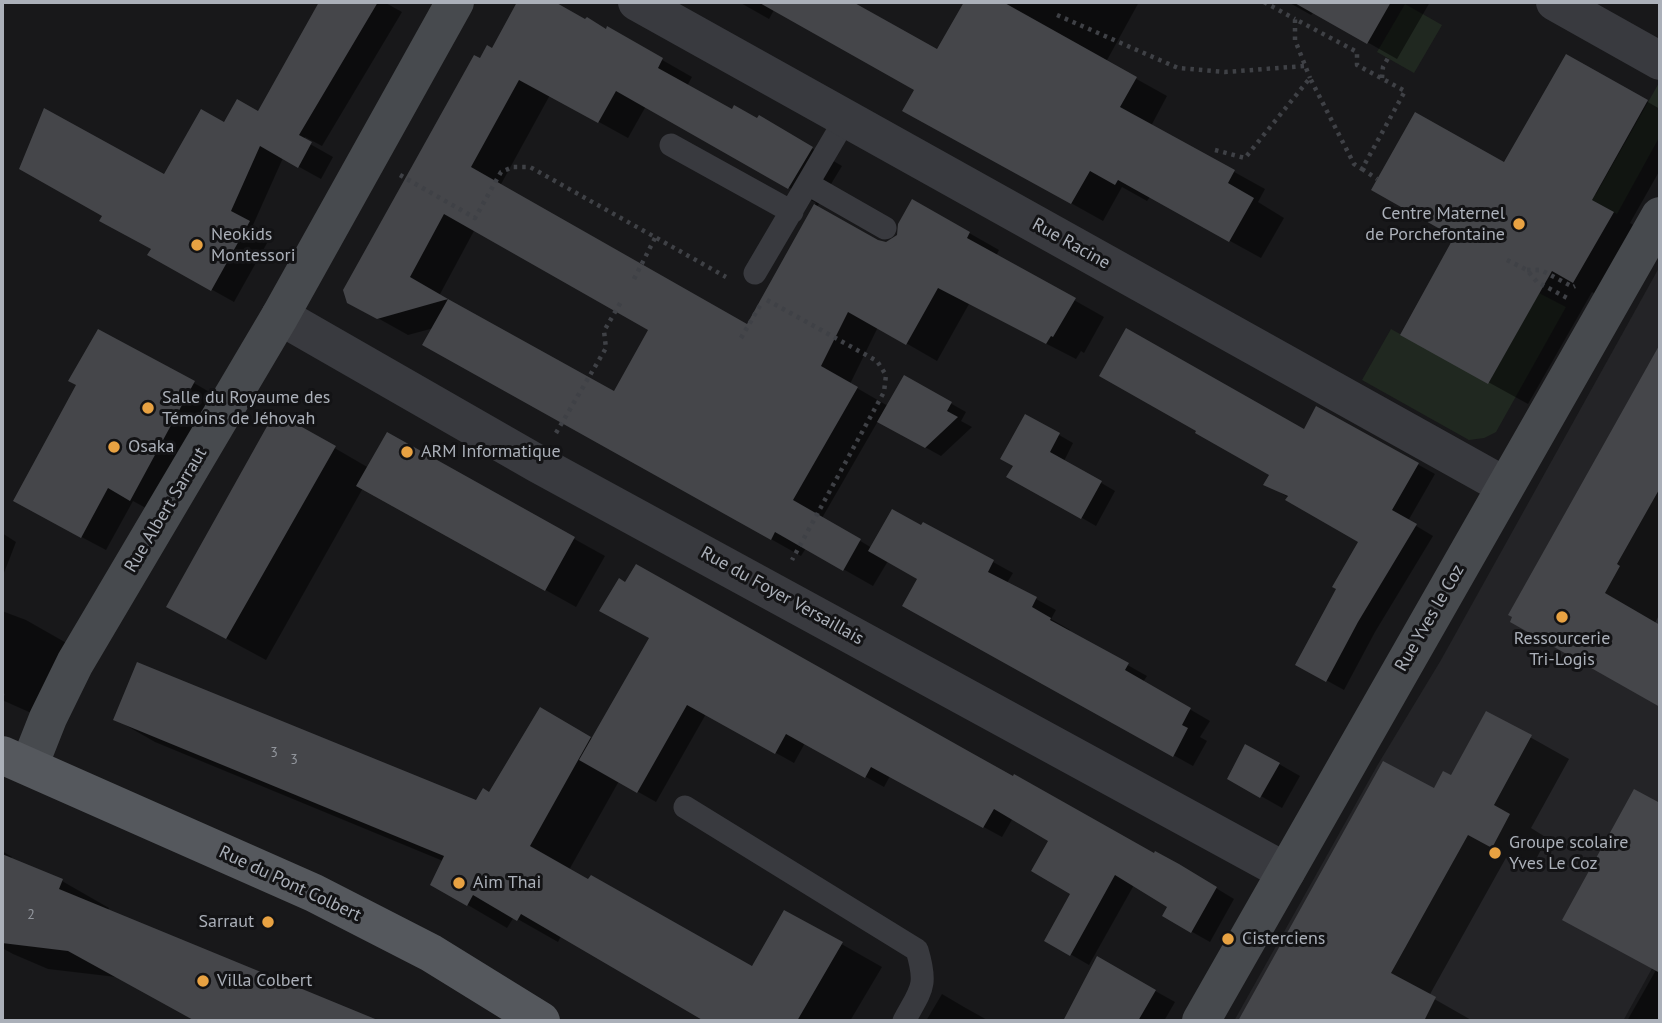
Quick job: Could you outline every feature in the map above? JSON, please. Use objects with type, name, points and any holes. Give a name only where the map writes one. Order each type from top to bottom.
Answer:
[{"type":"main road","name":"Rue Albert Sarraut","points":[[15,760],[48,718],[75,663],[280,316],[456,2]]},
{"type":"main road","name":"Rue Yves le Coz","points":[[1201,1021],[1660,216]]},
{"type":"main road","name":"Rue du Pont Colbert","points":[[15,760],[103,802],[314,893],[431,953],[541,1021]]},
{"type":"street","name":"Rue Racine","points":[[637,2],[1505,486]]},
{"type":"street","points":[[1555,2],[1660,61]]},
{"type":"street","name":"Rue du Foyer Versaillais","points":[[280,316],[538,464],[1286,872]]},
{"type":"lane","points":[[755,274],[846,118]]},
{"type":"lane","points":[[671,145],[792,212]]},
{"type":"lane","points":[[808,184],[885,228]]},
{"type":"lane","points":[[685,807],[917,950],[923,984],[904,1021]]},
{"type":"path","points":[[1264,2],[1357,52],[1357,65],[1405,91],[1362,169]]},
{"type":"path","points":[[1057,15],[1178,68],[1225,72],[1305,66]]},
{"type":"path","points":[[1295,19],[1295,40],[1305,66],[1354,164],[1377,179]]},
{"type":"path","points":[[1382,78],[1383,67],[1388,58]]},
{"type":"path","points":[[1215,150],[1245,158],[1310,78]]},
{"type":"path","points":[[369,157],[475,218],[501,172],[513,167],[530,167],[727,278]]},
{"type":"path","points":[[634,279],[655,238]]},
{"type":"path","points":[[1507,260],[1527,270],[1537,282],[1570,299]]},
{"type":"path","points":[[1527,270],[1541,270],[1573,288],[1580,276]]},
{"type":"path","points":[[741,338],[764,298],[877,361],[886,375],[884,392],[775,592]]},
{"type":"path","points":[[538,464],[606,348],[604,331],[622,300]]},
{"type":"shaded area","points":[[1405,4],[1442,25],[1414,73],[1377,52]]},
{"type":"shaded area","points":[[1660,81],[1660,136],[1617,214],[1554,179],[1596,194]]},
{"type":"shaded area","name":"Groupe scolaire Yves Le Coz","points":[[1660,266],[1660,954],[1623,1021],[1234,1021],[1377,766],[1441,660]]},
{"type":"shaded area","points":[[1539,293],[1566,307],[1496,432],[1484,438],[1469,440],[1362,380],[1391,329],[1488,383]]},
{"type":"building","points":[[319,2],[378,2],[299,135],[312,142],[298,168],[260,146],[231,211],[250,221],[211,291],[147,255],[151,249],[99,221],[102,216],[19,169],[44,108],[164,174],[201,109],[224,122],[237,99],[258,111]]},
{"type":"building","points":[[517,2],[555,2],[606,29],[607,26],[663,58],[658,68],[732,109],[734,105],[757,118],[759,115],[813,147],[788,189],[616,91],[598,123],[519,80],[471,167],[747,324],[814,204],[886,242],[897,235],[898,224],[912,199],[970,232],[967,238],[1076,298],[1046,344],[938,288],[906,345],[848,312],[821,366],[858,387],[793,500],[861,539],[843,571],[775,532],[771,540],[422,345],[448,299],[377,319],[347,303],[343,290],[474,55],[480,58],[487,45],[492,48]],"holes":[[[444,214],[648,330],[614,391],[410,277]]]},
{"type":"building","points":[[758,2],[853,2],[937,49],[964,2],[1003,2],[1137,77],[1120,107],[1235,170],[1228,183],[1254,198],[1229,242],[1118,180],[1115,185],[1090,171],[1071,204],[902,111],[914,90]]},
{"type":"building","points":[[1293,2],[1391,2],[1367,44]]},
{"type":"building","name":"Centre Maternel de Porchefontaine","points":[[1566,54],[1648,100],[1592,200],[1614,212],[1573,283],[1552,271],[1488,384],[1400,335],[1454,237],[1371,190],[1415,112],[1504,162]]},
{"type":"building","points":[[1126,328],[1304,429],[1316,406],[1419,463],[1392,510],[1417,524],[1358,622],[1326,682],[1295,665],[1336,589],[1332,587],[1358,542],[1285,500],[1288,496],[1263,485],[1269,475],[1099,376]]},
{"type":"building","points":[[98,329],[195,381],[130,501],[108,488],[81,538],[13,501],[76,385],[68,381]]},
{"type":"building","points":[[1660,344],[1660,488],[1617,564],[1620,566],[1605,593],[1660,625],[1660,707],[1510,622],[1512,617],[1508,615]]},
{"type":"building","points":[[904,375],[952,402],[947,411],[958,417],[925,448],[877,422]]},
{"type":"building","points":[[275,412],[336,446],[226,639],[166,607]]},
{"type":"building","points":[[1025,414],[1060,433],[1050,452],[1102,481],[1081,519],[1006,477],[1013,466],[1000,459]]},
{"type":"building","points":[[387,432],[575,537],[545,591],[356,486]]},
{"type":"building","points":[[892,509],[921,525],[923,522],[994,560],[988,572],[1037,597],[1032,607],[1051,618],[1050,620],[1129,663],[1125,670],[1191,708],[1182,725],[1188,728],[1173,757],[902,606],[917,579],[868,551]]},
{"type":"building","points":[[636,564],[1013,776],[1014,774],[1217,887],[1191,933],[1162,916],[1167,907],[1115,875],[1070,956],[1044,941],[1070,894],[1031,871],[1048,841],[994,809],[983,828],[871,767],[865,778],[786,734],[775,754],[687,705],[637,793],[579,760],[649,638],[599,611],[619,578],[625,582]]},
{"type":"building","points":[[137,662],[476,800],[483,788],[489,792],[540,707],[591,737],[530,846],[588,879],[591,875],[752,966],[784,910],[843,942],[797,1021],[704,1021],[521,914],[517,921],[473,895],[467,906],[430,885],[444,856],[113,720]]},
{"type":"building","points":[[1486,711],[1532,735],[1494,805],[1510,814],[1492,848],[1468,835],[1391,973],[1436,997],[1424,1021],[1238,1021],[1383,761],[1434,788],[1443,771],[1451,775]]},
{"type":"building","points":[[1245,744],[1280,763],[1260,798],[1227,779]]},
{"type":"building","points":[[1634,789],[1660,803],[1660,973],[1562,920]]},
{"type":"building","name":"Villa Colbert","points":[[2,854],[63,879],[59,889],[380,1021],[195,1021],[68,951],[2,943]]},
{"type":"building","points":[[1097,956],[1156,990],[1138,1021],[1063,1021]]},
{"type":"place","name":"Centre Maternel de Porchefontaine","points":[[1519,224]]},
{"type":"place","name":"Neokids Montessori","points":[[197,245]]},
{"type":"place","name":"Salle du Royaume des Témoins de Jéhovah","points":[[148,408]]},
{"type":"place","name":"Osaka","points":[[114,447]]},
{"type":"place","name":"ARM Informatique","points":[[407,452]]},
{"type":"place","name":"Ressourcerie Tri-Logis","points":[[1562,617]]},
{"type":"place","name":"Groupe scolaire Yves Le Coz","points":[[1495,853]]},
{"type":"place","name":"Aim Thai","points":[[459,883]]},
{"type":"place","name":"Sarraut","points":[[268,922]]},
{"type":"place","name":"Cisterciens","points":[[1228,939]]},
{"type":"place","name":"Villa Colbert","points":[[203,981]]}]
